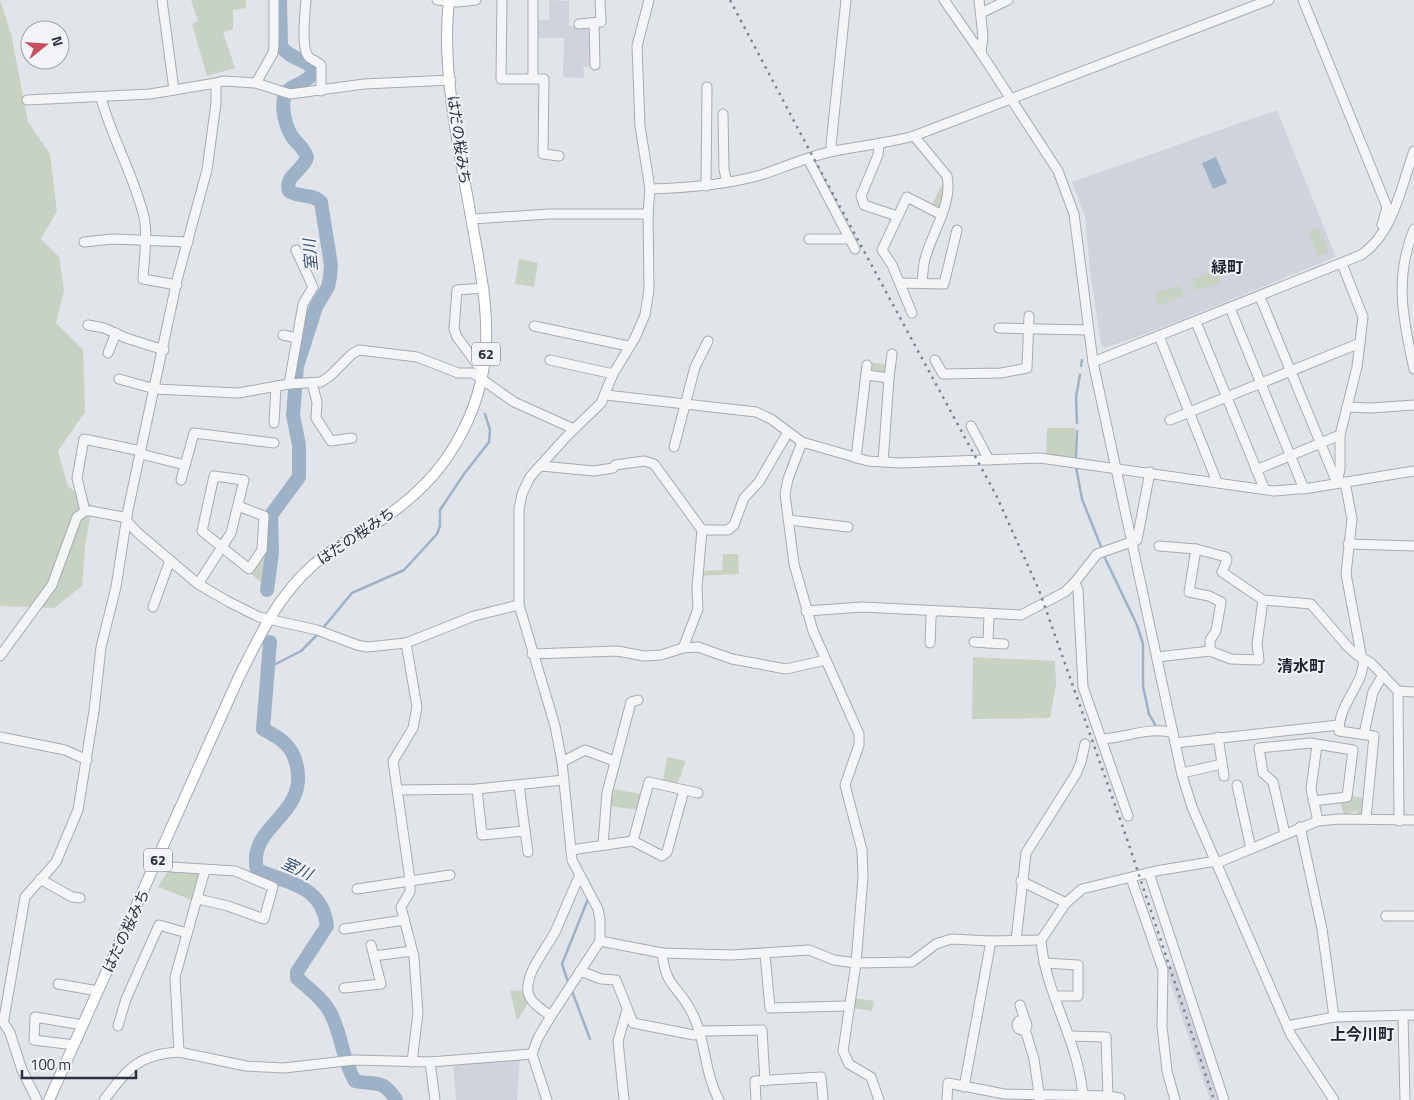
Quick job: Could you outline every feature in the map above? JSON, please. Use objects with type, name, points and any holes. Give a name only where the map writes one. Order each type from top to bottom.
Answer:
[{"type":"main road","name":"はだの桜みち","points":[[49,1100],[238,679],[267,620],[281,600],[313,565],[406,502],[436,472],[455,446],[466,423],[482,375],[487,340],[484,288],[456,134],[447,28],[449,1]]},
{"type":"street","points":[[162,0],[174,90]]},
{"type":"street","points":[[256,83],[273,53],[274,0]]},
{"type":"street","points":[[306,0],[304,32],[306,50],[308,56],[321,65],[321,90]]},
{"type":"street","points":[[437,0],[476,0]]},
{"type":"street","points":[[502,0],[501,79],[544,79],[543,154],[559,156]]},
{"type":"street","points":[[533,0],[533,78]]},
{"type":"street","points":[[579,24],[601,22],[600,0]]},
{"type":"street","points":[[547,1100],[532,1054],[538,1038],[551,1016],[600,942],[598,908],[572,860],[562,762],[555,726],[532,654],[520,606],[519,509],[522,494],[530,477],[574,429],[598,408],[606,395],[613,374],[641,325],[648,297],[648,214],[650,189],[647,155],[640,126],[637,56],[641,24],[649,0]]},
{"type":"street","points":[[833,151],[832,136],[846,0]]},
{"type":"street","points":[[944,0],[982,53],[1010,100],[1055,167],[1065,188],[1074,214],[1093,362],[1175,743],[1192,808],[1297,1047],[1334,1100]]},
{"type":"street","points":[[979,0],[982,53]]},
{"type":"street","points":[[981,13],[1008,0]]},
{"type":"street","points":[[1303,0],[1387,207],[1382,227],[1384,229]]},
{"type":"street","points":[[650,189],[706,186],[727,182],[760,175],[833,151],[879,145],[914,136],[1264,1]]},
{"type":"street","points":[[594,24],[597,60]]},
{"type":"street","points":[[27,100],[101,98],[109,95],[150,94],[222,81],[256,83],[290,94],[383,83],[451,80]]},
{"type":"street","points":[[38,1100],[22,1070],[2,1018],[25,897],[56,862],[73,827],[78,810],[94,711],[97,670],[116,587],[141,452],[164,350],[176,285],[206,170],[216,103],[216,83]]},
{"type":"street","points":[[706,186],[703,147],[707,87]]},
{"type":"street","points":[[101,98],[106,118],[130,171],[144,219],[145,241],[142,279],[176,285]]},
{"type":"street","points":[[723,114],[726,130],[724,170],[727,182]]},
{"type":"street","points":[[914,136],[947,176],[948,184],[942,215],[926,258],[922,282]]},
{"type":"street","points":[[879,145],[878,155],[860,196],[864,205],[897,216]]},
{"type":"street","points":[[1093,362],[1342,264],[1369,250],[1384,229],[1397,202],[1414,151]]},
{"type":"street","points":[[808,159],[854,249]]},
{"type":"street","points":[[912,313],[900,282],[882,250],[907,197],[942,215]]},
{"type":"street","points":[[472,220],[549,214],[648,214]]},
{"type":"street","points":[[1414,229],[1405,258],[1402,297],[1403,321],[1414,369]]},
{"type":"street","points":[[944,294],[944,284],[957,230]]},
{"type":"street","points":[[809,238],[849,238]]},
{"type":"street","points":[[84,242],[112,239],[188,242]]},
{"type":"street","points":[[294,384],[303,304],[313,287],[309,270],[296,250]]},
{"type":"street","points":[[1341,482],[1340,435],[1358,367],[1363,317],[1342,264]]},
{"type":"street","points":[[900,282],[944,284]]},
{"type":"street","points":[[484,288],[457,290],[454,329],[457,337],[482,375],[514,402],[574,429]]},
{"type":"street","points":[[1260,297],[1320,443],[1341,482],[1352,519],[1346,574],[1364,659],[1360,676],[1341,712],[1339,731],[1374,736],[1366,819]]},
{"type":"street","points":[[1230,308],[1304,489]]},
{"type":"street","points":[[935,360],[943,374],[1002,373],[1027,368],[1029,316]]},
{"type":"street","points":[[1196,322],[1264,488]]},
{"type":"street","points":[[88,325],[104,328],[116,334],[164,350]]},
{"type":"street","points":[[534,326],[628,346]]},
{"type":"street","points":[[999,328],[1088,330]]},
{"type":"street","points":[[108,353],[116,334]]},
{"type":"street","points":[[284,335],[298,338]]},
{"type":"street","points":[[1160,336],[1217,482]]},
{"type":"street","points":[[677,442],[694,367],[709,352],[708,342]]},
{"type":"street","points":[[1170,420],[1360,343]]},
{"type":"street","points":[[119,379],[155,389],[238,393],[276,386],[321,382],[358,350],[417,358],[458,373],[482,375]]},
{"type":"street","points":[[884,462],[892,354]]},
{"type":"street","points":[[550,360],[613,374]]},
{"type":"street","points":[[856,458],[868,365]]},
{"type":"street","points":[[867,375],[889,378]]},
{"type":"street","points":[[312,383],[317,402],[316,418],[331,441],[352,438]]},
{"type":"street","points":[[274,423],[276,386]]},
{"type":"street","points":[[606,395],[756,412],[771,419],[802,442],[856,458],[884,462],[1040,458],[1264,488],[1274,491],[1304,489],[1414,471]]},
{"type":"street","points":[[1347,407],[1370,408],[1414,405]]},
{"type":"street","points":[[971,426],[989,460]]},
{"type":"street","points":[[702,530],[728,530],[734,525],[744,498],[759,482],[788,432]]},
{"type":"street","points":[[181,480],[194,433],[274,443]]},
{"type":"street","points":[[1256,470],[1340,435]]},
{"type":"street","points":[[84,511],[77,478],[84,439],[141,452],[185,465]]},
{"type":"street","points":[[802,442],[787,486],[786,500],[794,564],[806,611],[859,734],[859,745],[845,785],[862,850],[863,877],[856,963],[843,1051],[849,1064],[871,1078],[878,1100]]},
{"type":"street","points":[[540,466],[594,472],[629,462],[654,464],[702,530],[697,588],[698,610],[683,648]]},
{"type":"street","points":[[806,611],[862,607],[1021,614],[1065,592],[1097,554],[1137,540],[1150,472]]},
{"type":"street","points":[[198,584],[222,548],[231,533],[244,480],[214,476],[202,531],[222,548],[249,569],[262,550],[264,516],[238,506]]},
{"type":"street","points":[[0,656],[48,592],[55,578],[72,526],[77,517],[84,511],[111,513],[123,517],[127,523],[198,584],[267,620],[317,630],[349,643],[367,647],[406,643],[468,618],[520,606]]},
{"type":"street","points":[[789,520],[848,527]]},
{"type":"street","points":[[1348,544],[1414,546]]},
{"type":"street","points":[[1159,546],[1196,549],[1226,557],[1227,560],[1222,572],[1263,600],[1311,604],[1348,647],[1383,675],[1398,691],[1399,821]]},
{"type":"street","points":[[1196,549],[1189,592],[1209,596],[1221,602],[1216,631],[1210,640],[1210,652]]},
{"type":"street","points":[[151,602],[170,560]]},
{"type":"street","points":[[1075,582],[1078,590],[1083,687],[1128,816]]},
{"type":"street","points":[[1157,657],[1210,652],[1231,658],[1259,660],[1257,644],[1263,600]]},
{"type":"street","points":[[930,643],[931,617],[934,611]]},
{"type":"street","points":[[988,643],[989,614]]},
{"type":"street","points":[[974,642],[1004,644]]},
{"type":"street","points":[[406,643],[417,707],[413,728],[393,761],[410,880],[410,892],[400,907],[412,951],[418,1013],[412,1062]]},
{"type":"street","points":[[532,654],[617,651],[644,656],[661,655],[683,648],[698,647],[732,659],[786,669],[826,660]]},
{"type":"street","points":[[1364,734],[1373,692],[1383,675]]},
{"type":"street","points":[[1398,691],[1414,692]]},
{"type":"street","points":[[603,844],[607,793],[614,761],[631,702],[638,700]]},
{"type":"street","points":[[1175,743],[1339,725]]},
{"type":"street","points":[[1102,738],[1164,730],[1173,733]]},
{"type":"street","points":[[0,737],[64,750],[87,760]]},
{"type":"street","points":[[1218,737],[1224,776]]},
{"type":"street","points":[[1284,834],[1273,782],[1263,773],[1259,748],[1310,743],[1352,750],[1347,797],[1313,801]]},
{"type":"street","points":[[1016,940],[1026,854],[1076,774],[1081,762],[1084,744]]},
{"type":"street","points":[[1317,745],[1311,789],[1318,821]]},
{"type":"street","points":[[562,762],[585,750],[614,761]]},
{"type":"street","points":[[1182,773],[1222,764]]},
{"type":"street","points":[[398,790],[477,788],[564,780]]},
{"type":"street","points":[[633,841],[649,782],[698,793]]},
{"type":"street","points":[[519,785],[528,852]]},
{"type":"street","points":[[1237,785],[1251,849]]},
{"type":"street","points":[[477,788],[482,835],[525,831]]},
{"type":"street","points":[[571,850],[633,841],[662,856],[667,852],[684,790]]},
{"type":"street","points":[[1083,1098],[1077,1059],[1044,962],[1041,940],[1066,903],[1082,889],[1149,873],[1216,862],[1318,821],[1414,820]]},
{"type":"street","points":[[1300,827],[1322,929],[1334,1017]]},
{"type":"street","points":[[157,862],[171,867],[235,872],[273,887],[264,919],[228,906],[198,900]]},
{"type":"street","points":[[179,1052],[175,977],[205,870]]},
{"type":"street","points":[[1149,873],[1224,1100]]},
{"type":"street","points":[[357,889],[450,875]]},
{"type":"street","points":[[551,1016],[530,1000],[527,990],[537,961],[555,932],[580,877]]},
{"type":"street","points":[[1132,878],[1163,970],[1162,1026],[1167,1071],[1175,1100]]},
{"type":"street","points":[[40,879],[74,899]]},
{"type":"street","points":[[1022,881],[1066,903]]},
{"type":"street","points":[[1386,916],[1414,916]]},
{"type":"street","points":[[344,929],[404,920]]},
{"type":"street","points":[[118,1026],[126,999],[159,925],[187,933]]},
{"type":"street","points":[[600,942],[662,953],[731,955],[809,950],[834,960],[856,963],[912,962],[936,944],[951,939],[991,941],[1041,940]]},
{"type":"street","points":[[964,1087],[991,941]]},
{"type":"street","points":[[344,988],[360,990],[381,984],[371,945]]},
{"type":"street","points":[[374,956],[412,951]]},
{"type":"street","points":[[662,953],[664,970],[668,981],[692,1012],[719,1100]]},
{"type":"street","points":[[765,954],[770,1008],[846,1006]]},
{"type":"street","points":[[1044,962],[1078,964],[1078,996],[1056,996]]},
{"type":"street","points":[[580,971],[601,979],[616,980],[633,1024],[694,1035],[699,1032],[762,1030],[765,1080]]},
{"type":"street","points":[[58,984],[98,991]]},
{"type":"street","points":[[1020,1005],[1034,1059],[1040,1098]]},
{"type":"street","points":[[624,1100],[618,1041],[627,1010]]},
{"type":"street","points":[[1403,1015],[1405,1100]]},
{"type":"street","points":[[1287,1026],[1334,1017],[1414,1015]]},
{"type":"street","points":[[74,1045],[34,1040],[35,1018],[83,1025]]},
{"type":"street","points":[[1070,1036],[1106,1037],[1108,1096]]},
{"type":"street","points":[[104,1100],[133,1065],[156,1055],[179,1052],[246,1066],[284,1068],[354,1060],[430,1062],[532,1054]]},
{"type":"street","points":[[430,1062],[436,1100]]},
{"type":"street","points":[[756,1100],[755,1081],[821,1077],[823,1100]]},
{"type":"street","points":[[946,1100],[948,1083],[1004,1094],[1040,1098],[1108,1096],[1120,1098]]},
{"type":"shaded area","points":[[549,0],[569,1],[569,26],[589,26],[592,28],[592,67],[583,67],[584,78],[563,77],[564,38],[536,38],[536,20],[549,20]]},
{"type":"shaded area","points":[[1277,110],[1336,257],[1156,330],[1105,348],[1101,344],[1090,271],[1085,217],[1072,182]]},
{"type":"shaded area","points":[[1175,963],[1221,1100],[1210,1100],[1165,967]]},
{"type":"shaded area","points":[[520,1058],[517,1100],[456,1100],[453,1066]]},
{"type":"green space","points":[[0,0],[11,34],[28,122],[50,154],[57,211],[41,239],[59,257],[64,291],[56,323],[83,350],[85,412],[58,451],[68,486],[92,506],[85,547],[82,586],[54,608],[0,606]]},
{"type":"green space","points":[[191,0],[246,0],[246,8],[233,10],[233,29],[223,32],[235,68],[207,76],[192,24],[198,21]]},
{"type":"green space","points":[[944,180],[941,208],[937,210],[931,206]]},
{"type":"green space","points":[[1319,227],[1329,252],[1318,256],[1308,231]]},
{"type":"green space","points":[[519,259],[538,263],[534,287],[515,284]]},
{"type":"green space","points":[[1216,270],[1221,282],[1196,291],[1191,280]]},
{"type":"green space","points":[[1179,285],[1184,296],[1159,306],[1154,294]]},
{"type":"green space","points":[[870,362],[888,365],[887,373],[884,375],[869,371]]},
{"type":"green space","points":[[1047,428],[1075,428],[1075,457],[1046,455]]},
{"type":"green space","points":[[723,554],[738,554],[739,574],[701,576],[702,571],[722,570]]},
{"type":"green space","points":[[265,555],[263,582],[261,582],[250,573]]},
{"type":"green space","points":[[973,657],[1055,661],[1056,685],[1050,718],[972,719]]},
{"type":"green space","points":[[667,757],[686,761],[677,785],[663,781]]},
{"type":"green space","points":[[612,789],[642,794],[638,810],[609,806]]},
{"type":"green space","points":[[1350,796],[1364,798],[1363,812],[1359,815],[1356,811],[1344,815],[1340,801]]},
{"type":"green space","points":[[168,871],[197,873],[199,876],[192,900],[158,887]]},
{"type":"green space","points":[[510,990],[522,991],[527,1005],[517,1021]]},
{"type":"green space","points":[[854,998],[874,1001],[872,1011],[853,1008]]},
{"type":"water","points":[[1216,157],[1227,183],[1213,189],[1202,163]]},
{"type":"waterway","name":"室川","points":[[267,590],[272,553],[271,515],[299,477],[299,445],[293,415],[297,366],[316,307],[328,287],[331,265],[321,202],[314,197],[293,193],[289,191],[288,186],[291,177],[302,166],[307,157],[289,130],[285,118],[284,98],[291,88],[308,79],[315,70],[307,63],[288,54],[281,46],[280,0]]},
{"type":"waterway","points":[[1081,366],[1082,360]]},
{"type":"waterway","points":[[1077,423],[1076,397],[1080,375]]},
{"type":"waterway","points":[[323,628],[352,593],[404,570],[437,534],[440,526],[440,510],[464,474],[489,442],[490,430],[485,414]]},
{"type":"waterway","points":[[1076,457],[1077,431]]},
{"type":"waterway","points":[[1076,467],[1082,499],[1102,549]]},
{"type":"waterway","points":[[1103,554],[1137,625],[1143,644],[1143,686],[1149,714],[1157,728]]},
{"type":"waterway","points":[[268,668],[301,651],[318,634]]},
{"type":"waterway","name":"室川","points":[[270,642],[263,729],[286,744],[293,754],[297,767],[298,784],[294,798],[260,842],[256,855],[257,870],[302,888],[318,902],[324,912],[327,926],[297,972],[297,978],[319,998],[330,1012],[347,1064],[355,1081],[379,1084],[387,1088],[396,1100]]},
{"type":"waterway","points":[[568,982],[562,964],[588,899]]},
{"type":"waterway","points":[[572,991],[590,1039]]},
{"type":"railway","points":[[730,0],[996,495],[1039,590],[1127,839],[1214,1100]]},
{"type":"district","name":"緑町","points":[[1227,267]]},
{"type":"district","name":"清水町","points":[[1301,666]]},
{"type":"district","name":"上今川町","points":[[1362,1034]]}]
